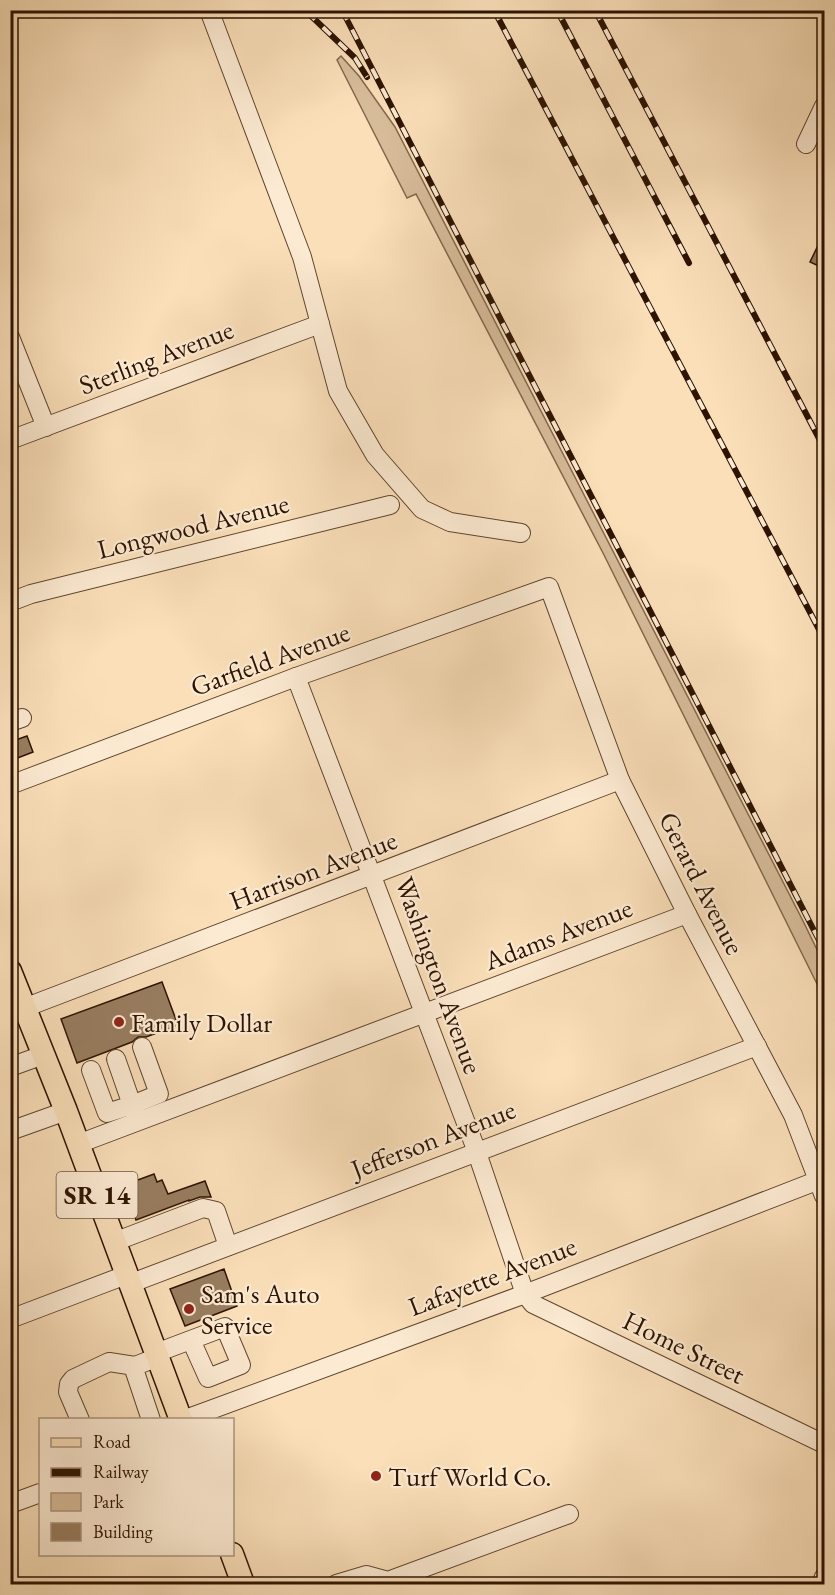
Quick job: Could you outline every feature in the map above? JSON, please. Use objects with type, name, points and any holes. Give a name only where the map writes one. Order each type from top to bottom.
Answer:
[{"type":"main road","name":"SR 14","points":[[11,975],[66,1111],[182,1418]]},
{"type":"main road","points":[[233,1556],[243,1584]]},
{"type":"street","points":[[209,10],[302,257],[338,391],[375,455],[422,509],[450,522],[521,534]]},
{"type":"street","points":[[806,144],[825,106]]},
{"type":"street","name":"Sterling Avenue","points":[[10,440],[320,324]]},
{"type":"street","points":[[10,337],[46,427]]},
{"type":"street","name":"Longwood Avenue","points":[[10,602],[43,591],[390,505]]},
{"type":"street","name":"Garfield Avenue","points":[[10,785],[296,677],[549,587]]},
{"type":"street","name":"Gerard Avenue","points":[[549,587],[620,780],[687,914],[793,1115],[822,1188]]},
{"type":"street","name":"Washington Avenue","points":[[296,677],[374,876],[477,1151],[525,1294]]},
{"type":"street","name":"Harrison Avenue","points":[[24,1008],[620,780]]},
{"type":"street","name":"Adams Avenue","points":[[78,1144],[135,1113],[424,1013],[687,914]]},
{"type":"street","name":"Jefferson Avenue","points":[[10,1319],[228,1246],[757,1046]]},
{"type":"street","points":[[91,1070],[107,1113],[135,1113],[159,1094],[142,1047]]},
{"type":"street","points":[[10,1067],[43,1055]]},
{"type":"street","points":[[116,1059],[135,1113]]},
{"type":"street","points":[[10,1131],[66,1111]]},
{"type":"street","name":"Lafayette Avenue","points":[[185,1418],[822,1188]]},
{"type":"street","points":[[114,1242],[203,1208],[216,1211],[228,1246]]},
{"type":"street","name":"Home Street","points":[[525,1294],[533,1304],[825,1444]]},
{"type":"street","points":[[80,1418],[68,1392],[69,1384],[73,1379],[109,1362],[133,1366],[191,1340]]},
{"type":"street","points":[[133,1366],[151,1418]]},
{"type":"street","points":[[10,1504],[39,1493]]},
{"type":"street","points":[[336,1584],[366,1575],[388,1581],[569,1514]]},
{"type":"street","points":[[821,1584],[825,1577]]},
{"type":"green space","points":[[341,56],[359,76],[395,127],[803,921],[824,964],[824,998],[603,553],[416,194],[407,198],[337,60]]},
{"type":"building","points":[[825,231],[825,269],[810,262]]},
{"type":"building","points":[[27,736],[33,752],[10,761],[10,742]]},
{"type":"building","name":"Family Dollar","points":[[162,982],[178,1025],[146,1037],[138,1037],[132,1042],[77,1063],[61,1019]]},
{"type":"building","points":[[154,1174],[157,1182],[162,1180],[168,1194],[205,1181],[211,1197],[189,1200],[136,1220],[127,1184]]},
{"type":"building","points":[[224,1269],[237,1306],[185,1326],[170,1289]]},
{"type":"railway","points":[[342,10],[824,950]]},
{"type":"railway","points":[[494,10],[824,639]]},
{"type":"railway","points":[[557,10],[689,263]]},
{"type":"railway","points":[[595,10],[824,448]]},
{"type":"railway","points":[[307,12],[355,58],[367,77]]},
{"type":"place","name":"Family Dollar","points":[[119,1022]]},
{"type":"place","name":"Sam's Auto Service","points":[[189,1309]]},
{"type":"place","name":"Turf World Co.","points":[[376,1476]]}]
